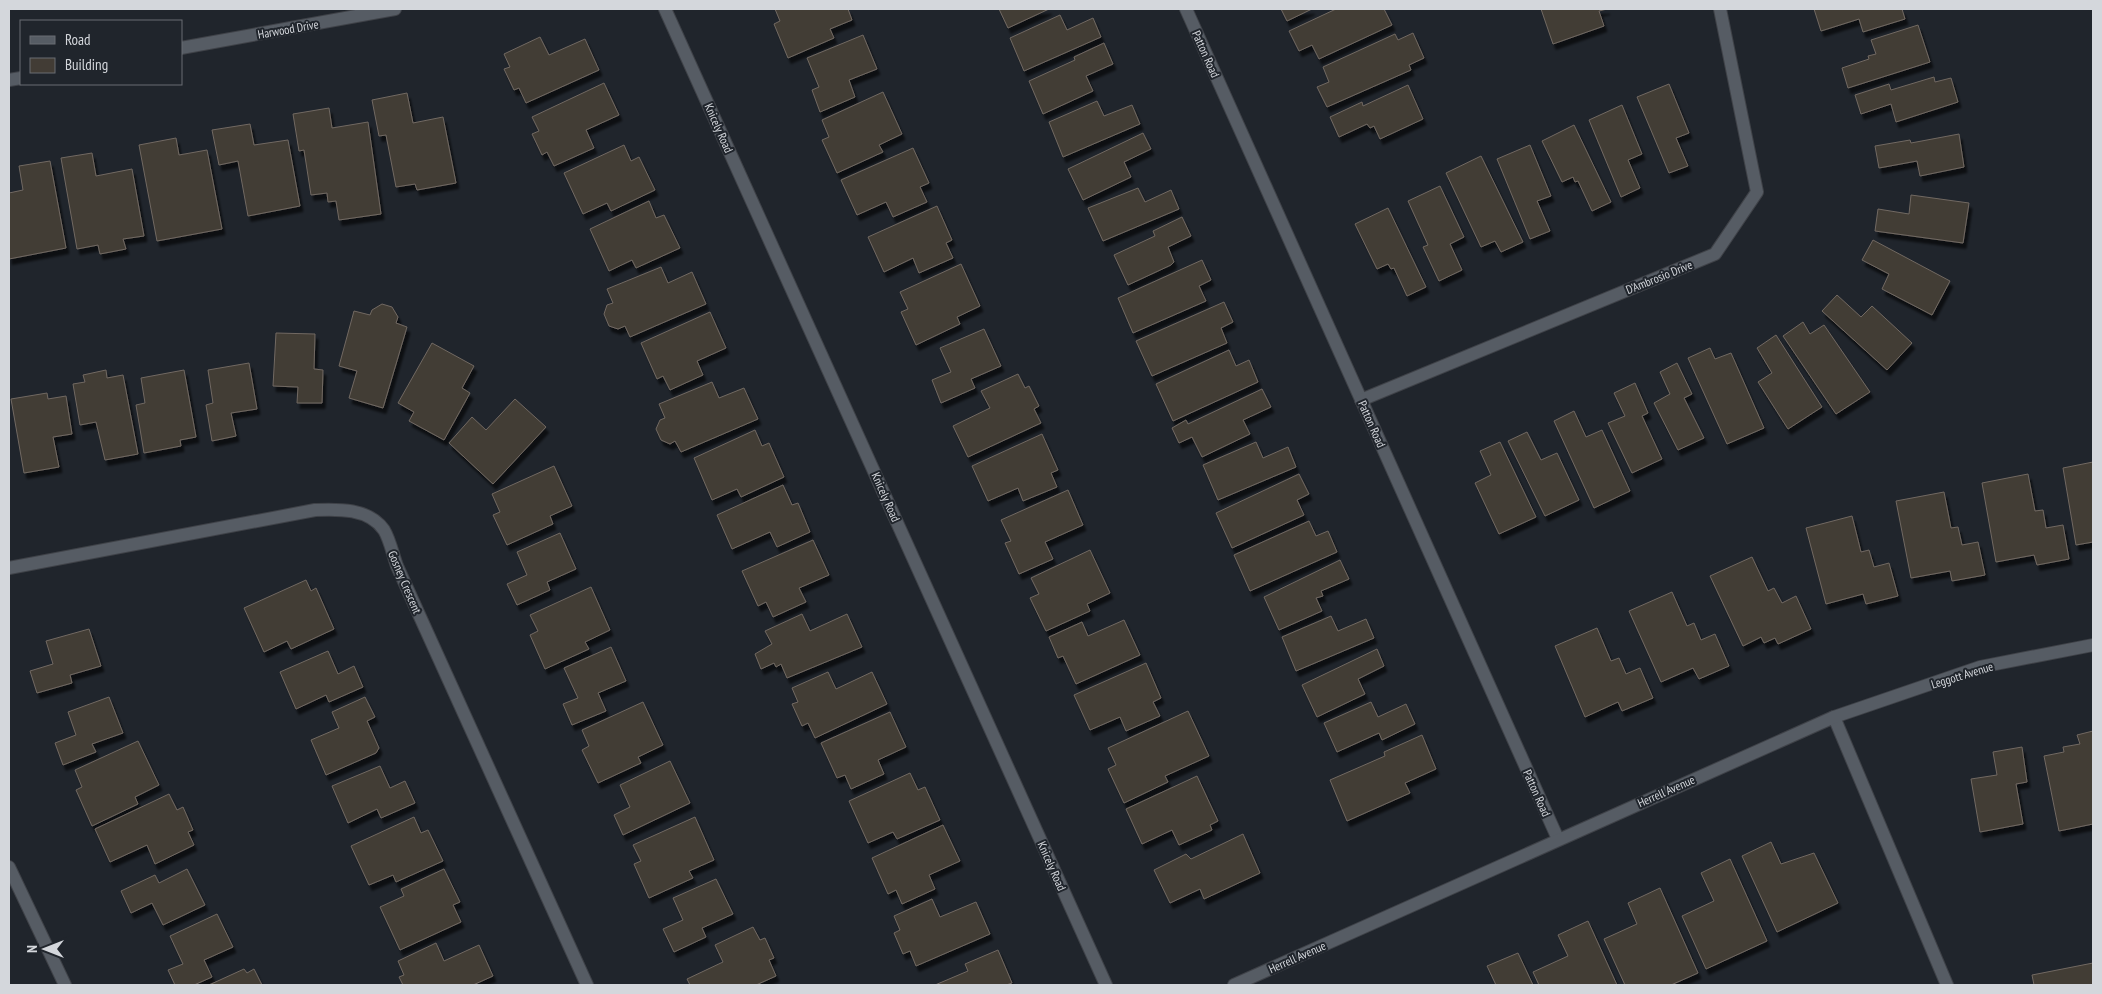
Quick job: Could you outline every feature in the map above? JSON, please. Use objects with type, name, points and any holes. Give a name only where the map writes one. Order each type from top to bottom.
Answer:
[{"type":"street","name":"Harwood Drive","points":[[182,48],[395,9]]},
{"type":"street","name":"Knicely Road","points":[[665,9],[1106,985]]},
{"type":"street","name":"Patton Road","points":[[1186,9],[1558,839]]},
{"type":"street","name":"D'Ambrosio Drive","points":[[1361,400],[1715,254],[1757,192],[1720,9]]},
{"type":"street","name":"Gosney Crescent","points":[[9,568],[315,510],[354,510],[368,517],[383,529],[405,584],[588,985]]},
{"type":"street","name":"Leggott Avenue","points":[[1834,717],[1980,667],[2093,645]]},
{"type":"street","name":"Herrell Avenue","points":[[1234,985],[1834,717]]},
{"type":"street","points":[[1834,717],[1947,985]]},
{"type":"street","points":[[9,867],[65,985]]},
{"type":"building","points":[[775,9],[848,9],[852,20],[830,29],[834,38],[788,58],[774,24],[780,21]]},
{"type":"building","points":[[999,9],[1049,9],[1008,28]]},
{"type":"building","points":[[1281,9],[1312,9],[1287,21]]},
{"type":"building","points":[[1336,9],[1384,9],[1392,25],[1319,59],[1312,45],[1299,51],[1289,31]]},
{"type":"building","points":[[1541,9],[1607,9],[1599,11],[1604,26],[1553,44]]},
{"type":"building","points":[[1814,9],[1902,9],[1905,19],[1863,32],[1859,19],[1821,31]]},
{"type":"building","points":[[1060,15],[1067,30],[1093,18],[1101,37],[1024,71],[1010,38]]},
{"type":"building","points":[[1918,25],[1930,62],[1848,88],[1842,68],[1869,59],[1868,56],[1876,54],[1871,40]]},
{"type":"building","points":[[1413,33],[1424,58],[1409,65],[1411,70],[1327,107],[1317,87],[1329,82],[1323,67],[1395,34],[1398,40]]},
{"type":"building","points":[[863,35],[877,69],[849,80],[855,97],[820,112],[812,90],[819,87],[807,58]]},
{"type":"building","points":[[540,37],[549,55],[585,39],[599,70],[526,103],[519,88],[514,90],[504,69],[510,67],[504,54]]},
{"type":"building","points":[[1104,43],[1113,64],[1086,76],[1093,91],[1043,114],[1029,81],[1075,60],[1074,57]]},
{"type":"building","points":[[1934,77],[1935,82],[1951,78],[1958,102],[1896,122],[1891,104],[1861,114],[1855,95],[1889,84],[1891,90]]},
{"type":"building","points":[[604,83],[619,115],[586,130],[594,148],[554,166],[547,152],[542,155],[532,134],[539,131],[532,117]]},
{"type":"building","points":[[1669,84],[1689,133],[1676,138],[1688,166],[1669,173],[1637,97]]},
{"type":"building","points":[[1408,85],[1423,119],[1380,139],[1374,126],[1370,128],[1367,124],[1339,137],[1330,117],[1362,102],[1363,106]]},
{"type":"building","points":[[883,92],[902,134],[879,145],[883,152],[837,173],[822,140],[829,137],[822,120]]},
{"type":"building","points":[[407,93],[413,123],[443,117],[456,183],[417,190],[415,184],[396,187],[386,135],[379,136],[372,100]]},
{"type":"building","points":[[1097,101],[1104,116],[1132,105],[1140,124],[1063,157],[1049,122]]},
{"type":"building","points":[[1622,105],[1642,154],[1628,160],[1640,188],[1621,197],[1589,120]]},
{"type":"building","points":[[329,108],[332,128],[368,122],[381,214],[339,220],[336,201],[328,202],[327,193],[311,195],[304,150],[299,151],[293,114]]},
{"type":"building","points":[[250,124],[254,145],[288,140],[300,206],[248,216],[238,161],[219,165],[212,130]]},
{"type":"building","points":[[1574,125],[1611,202],[1592,211],[1578,181],[1575,182],[1573,177],[1562,182],[1542,141]]},
{"type":"building","points":[[1143,133],[1151,149],[1124,162],[1131,177],[1083,200],[1068,169]]},
{"type":"building","points":[[1959,134],[1964,167],[1920,176],[1917,161],[1879,168],[1875,146],[1910,140],[1911,143]]},
{"type":"building","points":[[176,138],[179,155],[207,150],[222,229],[157,241],[139,145]]},
{"type":"building","points":[[624,145],[631,161],[639,157],[655,190],[611,211],[607,203],[583,214],[564,173]]},
{"type":"building","points":[[1530,145],[1551,196],[1537,201],[1550,231],[1530,239],[1497,159]]},
{"type":"building","points":[[913,148],[929,183],[920,187],[927,202],[893,217],[886,202],[857,215],[841,180]]},
{"type":"building","points":[[92,153],[96,176],[132,169],[144,236],[123,239],[126,249],[100,254],[98,245],[77,249],[61,158]]},
{"type":"building","points":[[1481,156],[1523,242],[1501,252],[1495,241],[1481,247],[1446,173]]},
{"type":"building","points":[[50,161],[66,248],[9,259],[9,193],[23,190],[19,166]]},
{"type":"building","points":[[1440,186],[1464,237],[1450,244],[1462,270],[1439,281],[1423,247],[1428,245],[1408,201]]},
{"type":"building","points":[[1138,188],[1145,202],[1171,190],[1179,209],[1103,241],[1088,208]]},
{"type":"building","points":[[1911,195],[1969,203],[1963,243],[1875,231],[1878,209],[1909,214]]},
{"type":"building","points":[[649,201],[656,218],[664,215],[680,248],[636,268],[632,260],[609,271],[590,229]]},
{"type":"building","points":[[937,206],[952,240],[946,243],[953,258],[919,273],[913,258],[884,272],[868,237]]},
{"type":"building","points":[[1388,208],[1426,287],[1407,296],[1394,268],[1391,269],[1388,264],[1377,269],[1355,224]]},
{"type":"building","points":[[1182,217],[1191,236],[1168,247],[1174,262],[1128,285],[1114,255],[1155,236],[1153,231]]},
{"type":"building","points":[[1873,240],[1950,281],[1932,315],[1882,289],[1889,274],[1862,260]]},
{"type":"building","points":[[1202,260],[1211,280],[1199,286],[1206,301],[1133,333],[1118,298]]},
{"type":"building","points":[[961,264],[980,306],[957,317],[960,324],[916,345],[901,312],[908,309],[900,292]]},
{"type":"building","points":[[661,267],[668,283],[692,272],[706,304],[630,337],[625,326],[618,329],[609,326],[604,314],[607,305],[613,303],[607,289]]},
{"type":"building","points":[[1837,295],[1861,317],[1872,306],[1912,343],[1887,370],[1822,311]]},
{"type":"building","points":[[1224,302],[1233,322],[1221,328],[1227,343],[1152,376],[1136,341]]},
{"type":"building","points":[[382,304],[392,307],[398,317],[396,323],[407,327],[383,408],[349,398],[357,371],[339,366],[354,311],[370,315],[372,310]]},
{"type":"building","points":[[710,312],[726,348],[697,361],[703,375],[670,390],[663,376],[657,379],[641,343]]},
{"type":"building","points":[[1803,322],[1810,334],[1824,325],[1870,392],[1836,414],[1783,336]]},
{"type":"building","points":[[984,329],[1001,366],[971,379],[975,388],[941,403],[932,380],[951,372],[940,348]]},
{"type":"building","points":[[276,333],[315,334],[314,369],[323,370],[322,403],[297,403],[298,387],[273,386]]},
{"type":"building","points":[[1776,335],[1822,407],[1788,429],[1758,382],[1772,373],[1757,348]]},
{"type":"building","points":[[432,343],[474,366],[462,388],[470,393],[444,440],[409,421],[414,412],[398,403]]},
{"type":"building","points":[[1710,348],[1715,359],[1731,353],[1764,428],[1727,444],[1688,358]]},
{"type":"building","points":[[1229,350],[1236,366],[1249,360],[1258,382],[1173,421],[1156,384]]},
{"type":"building","points":[[249,363],[257,409],[231,413],[236,436],[212,441],[206,405],[213,403],[208,370]]},
{"type":"building","points":[[1677,363],[1692,394],[1684,398],[1704,438],[1678,450],[1654,403],[1670,394],[1660,372]]},
{"type":"building","points":[[106,370],[107,378],[123,375],[138,454],[105,460],[96,422],[80,425],[73,384],[85,382],[83,375]]},
{"type":"building","points":[[184,370],[196,437],[180,440],[181,446],[144,453],[136,405],[145,403],[141,378]]},
{"type":"building","points":[[1018,374],[1025,388],[1029,386],[1039,406],[1034,409],[1041,423],[968,457],[953,426],[990,408],[981,391]]},
{"type":"building","points":[[712,382],[719,398],[744,388],[758,419],[681,452],[675,441],[670,444],[661,440],[656,429],[660,420],[665,418],[659,404]]},
{"type":"building","points":[[1635,383],[1648,413],[1642,416],[1662,459],[1632,473],[1608,423],[1625,416],[1614,393]]},
{"type":"building","points":[[1262,389],[1271,407],[1243,420],[1250,434],[1202,457],[1192,437],[1179,443],[1172,428],[1186,420],[1188,424]]},
{"type":"building","points":[[47,393],[48,399],[66,396],[72,434],[53,437],[59,467],[24,473],[11,399]]},
{"type":"building","points":[[515,399],[546,427],[493,484],[449,443],[472,417],[486,430]]},
{"type":"building","points":[[1574,411],[1586,437],[1602,430],[1630,491],[1594,508],[1554,421]]},
{"type":"building","points":[[755,430],[762,446],[769,443],[784,477],[741,497],[737,489],[712,500],[694,458]]},
{"type":"building","points":[[1527,432],[1541,460],[1557,453],[1579,500],[1545,516],[1508,441]]},
{"type":"building","points":[[1042,434],[1058,470],[1051,473],[1057,487],[1023,501],[1018,488],[988,501],[972,466]]},
{"type":"building","points":[[1256,442],[1263,458],[1288,447],[1296,467],[1218,500],[1203,465]]},
{"type":"building","points":[[1500,442],[1536,517],[1499,534],[1475,483],[1491,475],[1480,451]]},
{"type":"building","points":[[2093,462],[2093,542],[2076,545],[2063,468]]},
{"type":"building","points":[[554,466],[572,506],[550,516],[553,524],[507,545],[493,515],[500,512],[492,494]]},
{"type":"building","points":[[1299,474],[1309,494],[1297,500],[1304,515],[1232,548],[1216,513]]},
{"type":"building","points":[[2028,474],[2035,511],[2043,510],[2046,528],[2063,525],[2069,559],[2037,565],[2034,555],[1996,562],[1982,483]]},
{"type":"building","points":[[783,485],[792,505],[798,503],[810,532],[777,547],[770,532],[732,549],[717,515]]},
{"type":"building","points":[[1068,490],[1083,525],[1045,542],[1053,559],[1019,574],[1005,543],[1011,541],[1001,520]]},
{"type":"building","points":[[1944,492],[1951,528],[1958,527],[1962,545],[1978,542],[1985,575],[1952,581],[1950,571],[1911,578],[1896,501]]},
{"type":"building","points":[[1852,516],[1861,552],[1869,550],[1874,567],[1889,563],[1898,596],[1866,604],[1863,594],[1826,604],[1806,528]]},
{"type":"building","points":[[1309,521],[1316,536],[1328,531],[1337,552],[1250,591],[1234,555]]},
{"type":"building","points":[[560,533],[576,569],[547,582],[550,590],[517,605],[507,584],[527,575],[517,552]]},
{"type":"building","points":[[813,540],[829,575],[799,588],[806,602],[773,617],[766,602],[758,606],[742,571]]},
{"type":"building","points":[[1090,550],[1110,593],[1087,604],[1090,611],[1046,631],[1030,598],[1039,594],[1031,578]]},
{"type":"building","points":[[1752,557],[1768,591],[1774,588],[1782,603],[1796,596],[1811,629],[1778,644],[1775,638],[1764,643],[1761,637],[1743,646],[1710,576]]},
{"type":"building","points":[[1340,560],[1349,579],[1321,591],[1323,596],[1316,598],[1322,611],[1279,630],[1264,597]]},
{"type":"building","points":[[306,580],[311,591],[316,588],[334,629],[291,649],[287,641],[264,652],[244,608]]},
{"type":"building","points":[[591,587],[610,630],[585,642],[589,649],[545,669],[530,635],[538,631],[530,615]]},
{"type":"building","points":[[1672,592],[1687,626],[1694,623],[1701,640],[1715,634],[1729,666],[1699,679],[1693,668],[1661,682],[1629,611]]},
{"type":"building","points":[[802,614],[810,631],[847,614],[862,647],[787,678],[781,664],[776,667],[774,663],[761,669],[755,654],[772,644],[765,631]]},
{"type":"building","points":[[1331,616],[1338,631],[1366,619],[1374,638],[1296,671],[1282,637]]},
{"type":"building","points":[[1124,620],[1140,655],[1076,684],[1063,656],[1058,658],[1049,637],[1082,622],[1088,636]]},
{"type":"building","points":[[1597,628],[1611,661],[1619,658],[1626,674],[1640,668],[1653,698],[1622,711],[1618,702],[1585,717],[1555,646]]},
{"type":"building","points":[[89,629],[101,666],[70,675],[72,683],[37,693],[30,671],[53,664],[46,641]]},
{"type":"building","points":[[611,647],[626,681],[598,693],[606,711],[572,725],[563,704],[578,698],[564,668]]},
{"type":"building","points":[[1377,649],[1384,666],[1358,679],[1365,694],[1317,717],[1302,685]]},
{"type":"building","points":[[328,651],[338,674],[354,666],[363,687],[329,702],[326,695],[296,709],[280,672]]},
{"type":"building","points":[[1146,663],[1161,698],[1153,702],[1160,716],[1126,731],[1120,717],[1090,730],[1074,695]]},
{"type":"building","points":[[828,672],[836,689],[872,672],[887,704],[815,738],[808,723],[802,726],[792,704],[798,702],[792,688]]},
{"type":"building","points":[[109,697],[123,733],[92,744],[96,752],[63,765],[55,743],[76,735],[68,712]]},
{"type":"building","points":[[365,697],[375,717],[367,721],[379,748],[376,753],[326,775],[311,740],[339,728],[332,712]]},
{"type":"building","points":[[643,702],[663,745],[638,757],[641,763],[598,783],[582,750],[589,746],[582,730]]},
{"type":"building","points":[[1371,702],[1378,717],[1406,704],[1415,724],[1382,740],[1379,733],[1337,752],[1324,723]]},
{"type":"building","points":[[1188,711],[1209,756],[1165,776],[1168,782],[1124,803],[1108,769],[1116,765],[1108,748]]},
{"type":"building","points":[[890,712],[906,747],[878,760],[884,774],[851,789],[845,775],[837,778],[821,743]]},
{"type":"building","points":[[2093,731],[2093,824],[2059,831],[2044,756],[2064,752],[2063,747],[2080,744],[2077,735]]},
{"type":"building","points":[[1422,735],[1436,769],[1405,783],[1410,793],[1347,821],[1330,780],[1385,756],[1384,752]]},
{"type":"building","points":[[138,741],[159,785],[135,797],[138,804],[92,826],[76,790],[82,787],[75,770]]},
{"type":"building","points":[[2022,747],[2027,782],[2016,784],[2023,824],[1980,832],[1971,779],[1997,775],[1993,752]]},
{"type":"building","points":[[670,761],[690,803],[623,835],[614,815],[630,807],[620,785]]},
{"type":"building","points":[[380,766],[390,788],[405,781],[415,803],[381,818],[377,809],[348,823],[332,786]]},
{"type":"building","points":[[910,773],[918,790],[925,787],[940,820],[897,839],[893,832],[868,843],[849,801]]},
{"type":"building","points":[[1197,776],[1218,821],[1210,825],[1212,830],[1179,845],[1172,830],[1142,844],[1126,809]]},
{"type":"building","points":[[169,794],[177,810],[183,807],[193,830],[188,832],[194,845],[155,864],[147,845],[110,862],[95,829]]},
{"type":"building","points":[[414,817],[421,833],[428,830],[443,861],[396,882],[393,875],[369,885],[351,846]]},
{"type":"building","points":[[695,817],[714,860],[689,871],[693,878],[649,898],[634,864],[641,861],[633,845]]},
{"type":"building","points":[[943,825],[960,861],[929,875],[935,889],[902,904],[896,890],[888,894],[872,858]]},
{"type":"building","points":[[1243,834],[1260,873],[1204,899],[1200,889],[1170,903],[1154,870],[1186,854],[1191,859]]},
{"type":"building","points":[[1771,842],[1781,864],[1814,853],[1838,903],[1777,932],[1742,856]]},
{"type":"building","points":[[1730,859],[1767,941],[1706,969],[1682,916],[1714,901],[1701,873]]},
{"type":"building","points":[[187,869],[205,905],[163,925],[152,903],[131,913],[121,891],[155,875],[159,883]]},
{"type":"building","points":[[444,869],[460,902],[453,905],[461,922],[400,950],[380,907],[404,896],[401,889]]},
{"type":"building","points":[[716,879],[733,914],[702,928],[706,937],[674,952],[663,929],[683,920],[673,898]]},
{"type":"building","points":[[1660,888],[1698,973],[1671,985],[1625,985],[1604,939],[1637,924],[1628,903]]},
{"type":"building","points":[[932,899],[940,917],[976,902],[990,934],[916,966],[910,951],[903,954],[894,933],[900,930],[894,916]]},
{"type":"building","points":[[217,914],[233,947],[204,960],[212,977],[194,985],[175,985],[168,970],[183,964],[170,936]]},
{"type":"building","points":[[1588,921],[1617,985],[1539,985],[1533,972],[1568,956],[1558,935]]},
{"type":"building","points":[[753,927],[760,940],[765,938],[774,958],[769,960],[776,976],[756,985],[690,985],[687,979],[723,962],[715,945]]},
{"type":"building","points":[[436,943],[444,961],[479,945],[493,976],[473,985],[403,985],[399,977],[404,975],[398,961]]},
{"type":"building","points":[[998,950],[1012,983],[1006,985],[935,985],[968,971],[965,964]]},
{"type":"building","points":[[1518,953],[1533,985],[1496,985],[1487,966]]},
{"type":"building","points":[[2093,963],[2093,985],[2034,985],[2032,975]]},
{"type":"building","points":[[244,969],[247,973],[254,969],[262,985],[209,985]]}]
